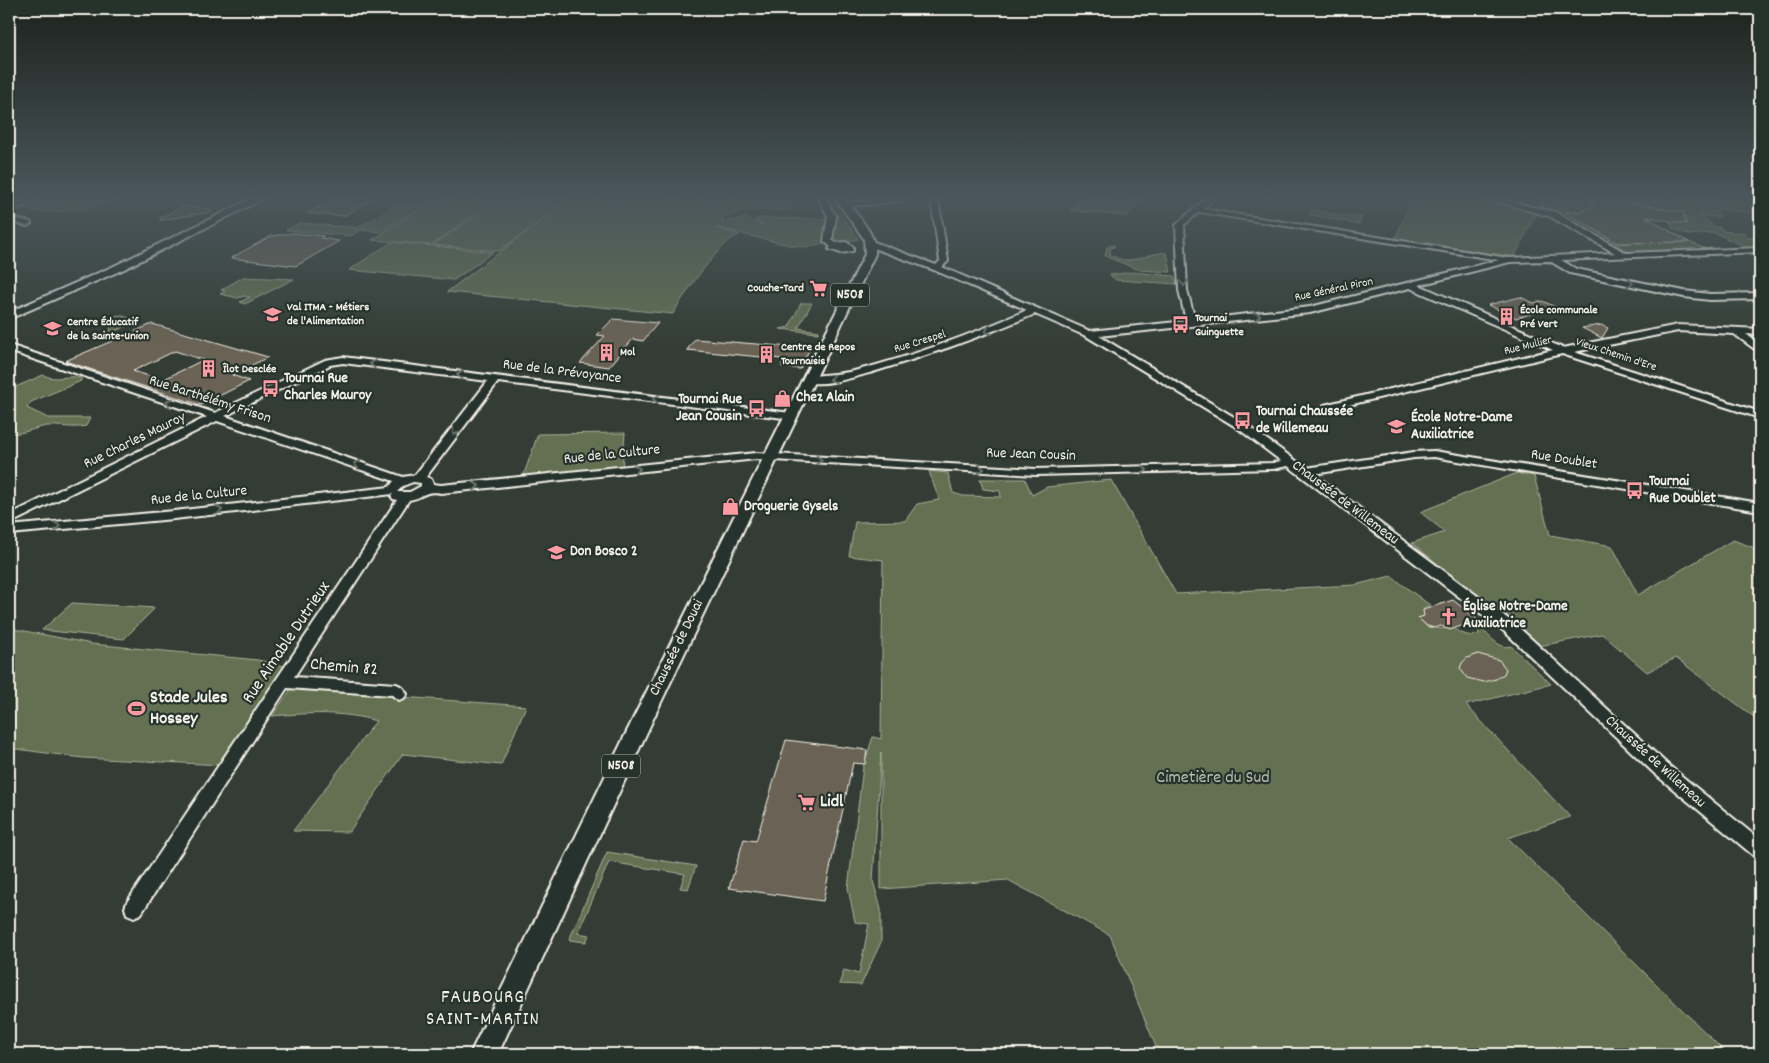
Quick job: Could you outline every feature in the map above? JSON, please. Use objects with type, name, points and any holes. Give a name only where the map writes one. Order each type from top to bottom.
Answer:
[{"type":"main road","points":[[9,316],[160,249]]},
{"type":"main road","name":"Chaussée de Douai","points":[[484,1054],[770,457],[870,254],[865,249]]},
{"type":"street","name":"Chaussée de Willemeau","points":[[876,249],[937,268],[1090,334],[1240,426],[1304,472],[1510,628],[1661,769],[1760,850]]},
{"type":"street","points":[[937,268],[944,261],[942,249]]},
{"type":"street","points":[[1181,249],[1183,290],[1191,322]]},
{"type":"street","points":[[1439,249],[1510,260]]},
{"type":"street","points":[[1613,249],[1625,256]]},
{"type":"street","name":"Rue Général Piron","points":[[1090,334],[1310,310],[1413,286],[1510,260],[1760,250]]},
{"type":"street","points":[[1550,258],[1573,271],[1684,294],[1710,297],[1760,296]]},
{"type":"street","name":"Vieux Chemin d'Ere","points":[[1413,286],[1562,351],[1760,415]]},
{"type":"street","name":"Rue Crespel","points":[[808,380],[840,378],[923,355],[964,341],[1033,311]]},
{"type":"street","name":"Rue Mullier","points":[[1328,408],[1562,351],[1678,328],[1760,332]]},
{"type":"street","points":[[1738,332],[1760,350]]},
{"type":"street","name":"Rue Barthélémy Frison","points":[[9,348],[396,477],[402,481]]},
{"type":"street","name":"Rue de la Prévoyance","points":[[328,362],[343,360],[791,416]]},
{"type":"street","name":"Rue Charles Mauroy","points":[[9,520],[328,362]]},
{"type":"street","points":[[423,482],[495,379]]},
{"type":"street","name":"Rue Doublet","points":[[1304,472],[1414,454],[1434,454],[1760,506]]},
{"type":"street","name":"Rue de la Culture","points":[[402,481],[423,482],[441,489],[756,456],[770,457]]},
{"type":"street","name":"Rue Jean Cousin","points":[[770,457],[1036,472],[1270,466],[1290,462]]},
{"type":"street","points":[[399,494],[402,481]]},
{"type":"street","name":"Rue de la Culture","points":[[9,530],[399,494],[418,494],[423,482]]},
{"type":"street","name":"Rue Aimable Dutrieux","points":[[134,908],[284,682],[399,494]]},
{"type":"street","name":"Chemin 82","points":[[284,682],[396,690],[400,694]]},
{"type":"green space","points":[[382,249],[459,249],[493,252],[454,280],[349,270]]},
{"type":"green space","points":[[473,249],[502,249],[499,251]]},
{"type":"green space","points":[[504,249],[721,249],[693,283],[673,314],[447,292]]},
{"type":"green space","points":[[1107,249],[1111,249],[1110,254],[1125,260],[1167,253],[1171,272],[1140,270],[1105,255]]},
{"type":"green space","points":[[1459,249],[1518,249],[1514,257]]},
{"type":"green space","points":[[1623,249],[1709,250],[1629,252]]},
{"type":"green space","points":[[1132,272],[1174,276],[1177,284],[1116,280],[1110,275]]},
{"type":"green space","points":[[243,277],[294,279],[245,304],[240,302],[250,297],[238,298],[220,294],[225,291],[221,290]]},
{"type":"green space","points":[[801,303],[812,303],[798,328],[819,331],[818,333],[780,329],[789,327]]},
{"type":"green space","points":[[119,315],[139,321],[110,333],[112,317]]},
{"type":"green space","points":[[43,375],[53,378],[76,377],[81,378],[81,381],[31,402],[27,408],[48,418],[90,418],[86,426],[47,426],[23,432],[9,433],[9,390]]},
{"type":"green space","points":[[625,433],[622,469],[523,477],[538,434]]},
{"type":"green space","name":"Cimetière du Sud","points":[[929,471],[948,473],[953,493],[963,496],[1001,497],[1000,491],[983,489],[980,479],[1025,479],[1032,495],[1047,487],[1111,480],[1176,594],[1355,585],[1391,576],[1431,606],[1424,608],[1428,615],[1422,621],[1427,627],[1454,628],[1463,634],[1473,636],[1479,634],[1478,630],[1480,629],[1478,627],[1482,625],[1481,628],[1495,642],[1507,647],[1511,646],[1551,684],[1466,705],[1570,817],[1508,838],[1727,1054],[1159,1054],[1110,935],[1008,880],[881,889],[881,752],[873,881],[881,909],[881,942],[861,985],[839,984],[844,970],[859,974],[869,924],[855,922],[848,888],[863,767],[873,737],[881,739],[883,560],[849,556],[855,522],[905,521],[917,504],[939,500]]},
{"type":"green space","points":[[1517,473],[1534,476],[1550,535],[1612,546],[1638,595],[1733,540],[1760,550],[1760,713],[1754,717],[1676,658],[1647,672],[1602,634],[1539,646],[1412,543],[1445,532],[1420,512]]},
{"type":"green space","points":[[72,603],[155,608],[124,639],[42,630]]},
{"type":"green space","name":"Stade Jules Hossey","points":[[14,629],[92,644],[258,660],[293,668],[222,765],[83,758],[9,748],[9,632]]},
{"type":"green space","points":[[291,689],[526,706],[501,765],[403,754],[349,832],[293,831],[376,721],[338,714],[272,716]]},
{"type":"green space","points":[[607,852],[696,866],[688,889],[680,888],[685,874],[609,862],[578,933],[589,935],[586,942],[569,940]]},
{"type":"building","points":[[248,249],[326,249],[296,266],[231,258]]},
{"type":"building","points":[[1520,297],[1534,303],[1542,301],[1556,307],[1516,318],[1488,305]]},
{"type":"building","name":"Mol","points":[[613,319],[658,323],[643,341],[633,339],[609,367],[580,363],[605,336],[597,335]]},
{"type":"building","name":"Îlot Desclée","points":[[152,324],[268,357],[232,375],[249,381],[201,405],[65,361]],"holes":[[[175,351],[203,360],[162,380],[133,371]]]},
{"type":"building","points":[[1601,325],[1608,328],[1602,338],[1582,328]]},
{"type":"building","name":"Centre de Repos Tournaisis","points":[[695,339],[810,348],[800,369],[782,367],[782,359],[687,350]]},
{"type":"building","name":"Église Notre-Dame Auxiliatrice","points":[[1453,600],[1478,620],[1450,630],[1441,626],[1435,628],[1427,626],[1418,618],[1424,616],[1423,610]]},
{"type":"building","points":[[1478,654],[1499,660],[1506,669],[1504,674],[1496,679],[1484,682],[1467,678],[1460,668],[1462,663],[1467,658]]},
{"type":"building","name":"Lidl","points":[[786,740],[867,750],[865,764],[853,763],[823,901],[729,888],[744,839],[756,841]]},
{"type":"place","name":"Couche-Tard","points":[[818,288]]},
{"type":"place","name":"Val ITMA - Métiers de l'Alimentation","points":[[273,314]]},
{"type":"place","name":"École communale Pré Vert","points":[[1506,317]]},
{"type":"place","name":"Tournai Guinguette","points":[[1181,325]]},
{"type":"place","name":"Centre Éducatif de la Sainte-Union","points":[[53,329]]},
{"type":"place","name":"Mol","points":[[606,352]]},
{"type":"place","name":"Centre de Repos Tournaisis","points":[[767,354]]},
{"type":"place","name":"Îlot Desclée","points":[[209,369]]},
{"type":"place","name":"Tournai Rue Charles Mauroy","points":[[270,388]]},
{"type":"place","name":"Chez Alain","points":[[782,398]]},
{"type":"place","name":"Tournai Rue Jean Cousin","points":[[756,409]]},
{"type":"place","name":"Tournai Chaussée de Willemeau","points":[[1242,421]]},
{"type":"place","name":"École Notre-Dame Auxiliatrice","points":[[1397,427]]},
{"type":"place","name":"Tournai Rue Doublet","points":[[1635,491]]},
{"type":"place","name":"Droguerie Gysels","points":[[730,507]]},
{"type":"place","name":"Don Bosco 2","points":[[556,552]]},
{"type":"place","name":"Église Notre-Dame Auxiliatrice","points":[[1449,616]]},
{"type":"place","name":"Stade Jules Hossey","points":[[136,708]]},
{"type":"place","name":"Lidl","points":[[806,802]]},
{"type":"district","name":"FAUBOURG SAINT-MARTIN","points":[[483,1009]]}]
